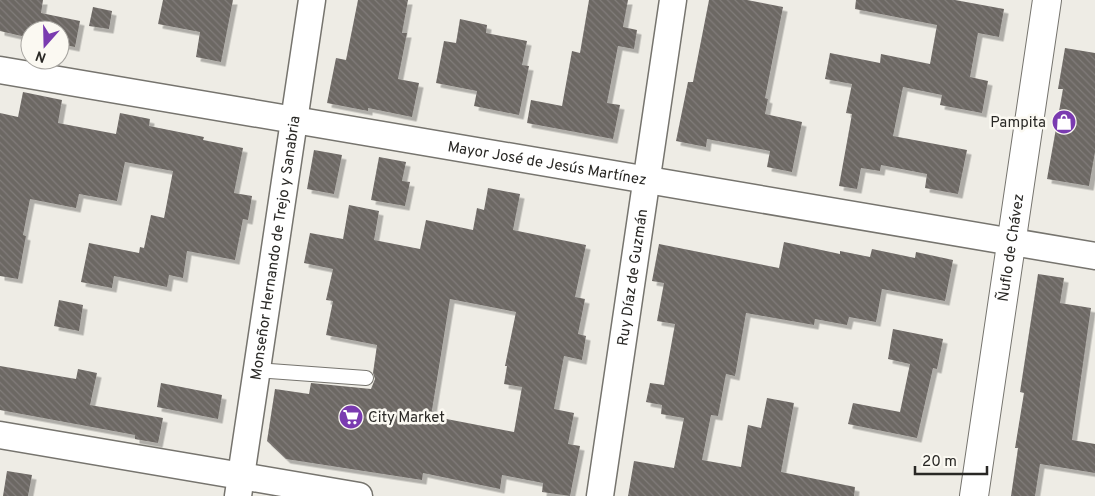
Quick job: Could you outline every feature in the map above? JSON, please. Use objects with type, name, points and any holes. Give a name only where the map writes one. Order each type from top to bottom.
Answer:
[{"type":"street","name":"Monseñor Hernando de Trejo y Sanabria","points":[[239,486],[312,0]]},
{"type":"street","name":"Ruy Díaz de Guzmán","points":[[600,496],[674,0]]},
{"type":"street","name":"Ñuflo de Chávez","points":[[974,496],[1047,0]]},
{"type":"street","name":"Mayor José de Jesús Martínez","points":[[0,70],[1095,256]]},
{"type":"street","points":[[0,435],[239,486],[359,496]]},
{"type":"lane","points":[[256,370],[366,378]]},
{"type":"building","points":[[0,0],[43,0],[41,13],[80,21],[75,47],[70,46],[70,20],[20,20],[20,36],[0,31]]},
{"type":"building","points":[[163,0],[233,0],[221,62],[196,57],[200,32],[158,24]]},
{"type":"building","points":[[358,0],[408,0],[402,33],[407,33],[398,79],[419,83],[412,117],[368,108],[368,111],[327,103],[336,58],[346,60]]},
{"type":"building","points":[[589,0],[628,0],[623,27],[637,30],[634,49],[618,46],[607,103],[620,105],[613,139],[527,123],[531,100],[562,106],[572,51],[580,53]]},
{"type":"building","points":[[709,0],[747,0],[783,7],[765,98],[768,99],[765,114],[802,122],[792,172],[767,167],[770,151],[707,139],[706,147],[676,141],[688,82],[693,82]]},
{"type":"building","points":[[856,0],[955,0],[1004,9],[999,37],[978,33],[970,77],[988,81],[982,113],[940,105],[942,95],[903,87],[893,136],[967,150],[958,194],[925,188],[927,174],[881,165],[880,171],[861,168],[857,189],[839,186],[852,114],[846,113],[852,84],[825,79],[830,53],[880,63],[881,54],[930,64],[937,25],[855,9]]},
{"type":"building","points":[[93,7],[112,11],[109,29],[89,26]]},
{"type":"building","points":[[460,19],[487,25],[486,33],[527,41],[522,65],[529,66],[519,115],[474,106],[477,91],[436,83],[444,41],[456,43]]},
{"type":"building","points":[[1065,48],[1095,53],[1095,152],[1089,186],[1047,179],[1063,89],[1058,89]]},
{"type":"building","points":[[23,92],[62,100],[58,123],[116,134],[120,113],[150,119],[149,126],[204,137],[203,140],[243,148],[234,193],[252,196],[248,220],[243,219],[235,260],[187,251],[183,278],[169,275],[167,287],[114,276],[112,288],[81,282],[89,243],[139,253],[140,247],[144,248],[151,215],[164,218],[173,171],[125,162],[117,201],[79,194],[76,208],[30,199],[23,235],[26,236],[18,279],[0,276],[0,113],[18,117]]},
{"type":"building","points":[[314,150],[342,155],[334,194],[307,189]]},
{"type":"building","points":[[379,157],[406,162],[402,181],[410,182],[405,206],[371,200]]},
{"type":"building","points":[[488,188],[520,194],[513,230],[586,245],[575,297],[585,299],[578,334],[586,336],[582,360],[564,356],[554,409],[574,413],[568,444],[580,446],[570,496],[542,492],[543,483],[502,475],[500,489],[423,473],[422,480],[286,459],[267,441],[275,389],[309,394],[311,383],[371,389],[375,379],[373,373],[377,345],[326,335],[333,301],[326,300],[333,269],[304,263],[310,233],[343,239],[349,205],[379,211],[374,240],[420,249],[426,220],[473,230],[477,208],[484,210]],"holes":[[[450,299],[516,312],[505,366],[507,366],[504,384],[522,387],[514,432],[431,416]]]},
{"type":"building","points":[[784,242],[840,254],[840,251],[870,257],[872,249],[915,258],[916,252],[953,260],[945,301],[882,289],[876,322],[849,317],[847,325],[815,319],[814,325],[746,313],[735,376],[726,374],[718,416],[711,415],[702,460],[741,467],[748,425],[761,428],[767,398],[794,403],[781,472],[855,487],[854,496],[628,496],[634,461],[674,468],[684,418],[661,414],[662,405],[646,402],[650,383],[664,385],[675,324],[657,321],[664,283],[652,281],[659,244],[779,268]]},
{"type":"building","points":[[1038,274],[1064,278],[1060,303],[1091,308],[1072,440],[1095,444],[1095,473],[1040,464],[1035,496],[1011,496],[1018,448],[1015,448],[1024,393],[1020,392]]},
{"type":"building","points":[[59,300],[83,305],[79,331],[54,326]]},
{"type":"building","points":[[893,329],[943,339],[937,369],[933,368],[917,438],[848,424],[853,403],[900,412],[910,364],[888,359]]},
{"type":"building","points":[[0,366],[76,379],[78,369],[97,373],[90,405],[163,418],[158,443],[135,439],[135,435],[0,410]]},
{"type":"building","points":[[161,383],[222,395],[218,419],[157,407]]},
{"type":"building","points":[[7,471],[32,475],[28,496],[3,496]]},
{"type":"place","name":"Pampita","points":[[1064,122]]},
{"type":"place","name":"City Market","points":[[351,417]]}]
